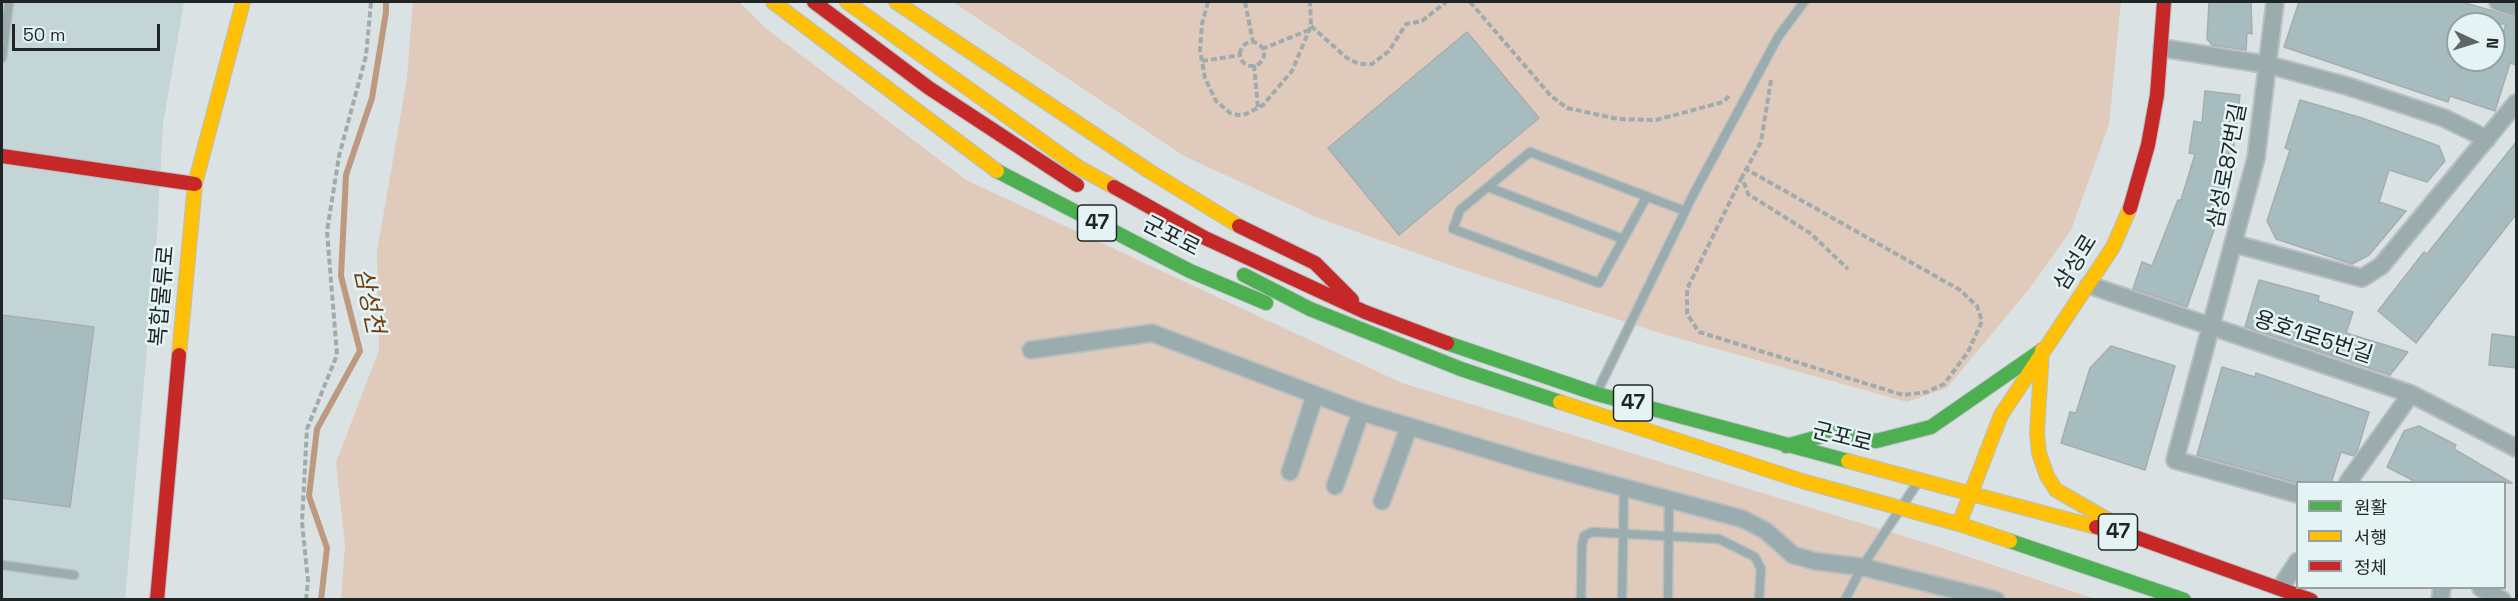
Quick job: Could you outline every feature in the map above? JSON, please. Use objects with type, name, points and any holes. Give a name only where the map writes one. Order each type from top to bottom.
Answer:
[{"type":"main road","name":"복합물류로","points":[[157,600],[195,184],[243,2]]},
{"type":"main road","name":"군포로","points":[[773,2],[994,169],[1190,271],[1414,364],[1461,369]]},
{"type":"main road","name":"47","points":[[814,2],[929,88],[1057,174],[1087,190]]},
{"type":"main road","name":"군포로","points":[[847,2],[1078,167],[1205,238],[1365,312],[1488,358],[1597,394],[2138,538],[2281,587],[2311,600]]},
{"type":"main road","name":"군포로","points":[[896,2],[1228,221],[1315,263],[1365,312]]},
{"type":"main road","name":"삼성로","points":[[1959,524],[2001,415],[2042,350],[2090,285],[2113,247],[2132,204],[2148,145],[2162,48],[2164,2]]},
{"type":"main road","points":[[2,156],[195,184]]},
{"type":"main road","name":"군포로","points":[[1228,267],[1310,309],[1461,369],[1644,431],[1959,524],[2184,600]]},
{"type":"main road","points":[[1786,446],[1833,433],[1876,441],[1931,428],[2042,350]]},
{"type":"main road","points":[[2042,350],[2037,433],[2039,453],[2047,476],[2056,490],[2138,538]]},
{"type":"main road","points":[[1644,431],[1665,424],[1750,446],[1755,446],[1756,437]]},
{"type":"street","name":"삼성로87번길","points":[[2275,2],[2256,158],[2235,244],[2362,278],[2381,266],[2517,103]]},
{"type":"street","points":[[2498,2],[2517,8]]},
{"type":"street","points":[[2162,48],[2269,65],[2348,86],[2444,118],[2487,139]]},
{"type":"street","points":[[2235,244],[2209,328],[2175,460],[2296,493]]},
{"type":"street","name":"용호1로5번길","points":[[2090,285],[2209,328],[2410,394],[2517,448]]},
{"type":"street","points":[[1031,350],[1152,333],[1361,412],[1535,464],[1669,497],[1753,523],[1793,555],[1814,561],[1862,567],[1996,600]]},
{"type":"street","points":[[2349,481],[2410,394]]},
{"type":"street","points":[[1290,472],[1315,396]]},
{"type":"street","points":[[1335,486],[1361,412]]},
{"type":"street","points":[[1382,501],[1409,427]]},
{"type":"street","points":[[2281,587],[2296,564]]},
{"type":"street","points":[[2483,589],[2502,600]]},
{"type":"lane","points":[[2,58],[9,2]]},
{"type":"lane","points":[[1597,394],[1685,211],[1778,37],[1804,2]]},
{"type":"lane","points":[[1647,196],[1599,283],[1453,229],[1460,210],[1530,152],[1647,196],[1685,211]]},
{"type":"lane","points":[[1488,187],[1623,239]]},
{"type":"lane","points":[[1845,600],[1862,567],[1903,509],[1920,480]]},
{"type":"lane","points":[[1622,600],[1623,485]]},
{"type":"lane","points":[[1668,600],[1669,497]]},
{"type":"lane","points":[[1581,600],[1584,536],[1593,532],[1719,539],[1755,557],[1761,569],[1759,600]]},
{"type":"lane","points":[[2,565],[75,575]]},
{"type":"path","points":[[306,600],[309,581],[302,522],[307,429],[337,355],[327,231],[339,156],[366,56],[371,2]]},
{"type":"path","points":[[1208,2],[1201,33],[1202,61],[1210,93],[1223,108],[1238,115],[1258,108],[1277,90],[1292,71],[1311,28],[1310,2]]},
{"type":"path","points":[[1245,2],[1253,42],[1262,49]]},
{"type":"path","points":[[1311,28],[1347,58],[1359,64],[1372,64],[1389,51],[1406,24],[1422,21],[1446,2]]},
{"type":"path","points":[[1470,2],[1551,96],[1567,108],[1618,119],[1656,120],[1723,102],[1730,94]]},
{"type":"path","points":[[1262,49],[1311,28]]},
{"type":"path","points":[[1253,42],[1243,46],[1241,55],[1245,63],[1254,65],[1262,60],[1262,49]]},
{"type":"path","points":[[1202,61],[1241,55]]},
{"type":"path","points":[[1254,65],[1258,108]]},
{"type":"path","points":[[1746,169],[1960,290],[1977,306],[1982,321],[1968,352],[1944,384],[1927,392],[1903,395],[1699,332],[1687,314],[1687,289],[1746,169],[1761,142],[1773,69]]},
{"type":"path","points":[[1742,177],[1748,194],[1810,233],[1848,269]]},
{"type":"shaded area","points":[[2,2],[184,2],[163,124],[157,234],[125,599],[2,599]]},
{"type":"shaded area","points":[[413,2],[739,2],[768,30],[966,180],[1402,383],[1939,547],[2095,599],[341,599],[345,545],[336,463],[379,350],[377,252],[407,78]]},
{"type":"shaded area","points":[[953,2],[2121,2],[2109,124],[2071,230],[2033,284],[1947,388],[1907,402],[1660,333],[1458,268],[1321,219],[1184,156]]},
{"type":"building","points":[[2209,2],[2251,2],[2252,34],[2247,33],[2246,50],[2212,45],[2207,39]]},
{"type":"building","points":[[2299,2],[2462,2],[2496,12],[2446,12],[2446,72],[2506,72],[2506,15],[2517,18],[2517,65],[2510,63],[2495,111],[2450,96],[2448,102],[2284,47]]},
{"type":"building","points":[[1467,32],[1539,118],[1399,235],[1328,148]]},
{"type":"building","points":[[2205,91],[2240,95],[2231,169],[2235,170],[2187,307],[2133,289],[2142,262],[2152,266],[2178,200],[2181,200],[2195,154],[2189,153],[2194,121],[2202,123]]},
{"type":"building","points":[[2300,100],[2362,118],[2439,146],[2445,161],[2427,182],[2389,170],[2379,202],[2406,211],[2369,255],[2352,264],[2276,239],[2267,221],[2290,150],[2285,148]]},
{"type":"building","points":[[2517,141],[2517,213],[2416,343],[2378,311],[2424,252],[2427,254]]},
{"type":"building","points":[[2259,280],[2319,296],[2318,301],[2353,312],[2346,333],[2408,352],[2390,375],[2245,327]]},
{"type":"building","points":[[2,315],[94,327],[70,507],[2,498]]},
{"type":"building","points":[[2492,334],[2517,337],[2517,368],[2489,365]]},
{"type":"building","points":[[2111,346],[2175,366],[2145,470],[2061,443],[2070,412],[2076,413],[2090,368]]},
{"type":"building","points":[[2222,367],[2255,377],[2256,373],[2369,412],[2357,452],[2354,456],[2341,452],[2332,481],[2296,482],[2197,455]]},
{"type":"building","points":[[2419,426],[2456,445],[2454,449],[2512,483],[2506,483],[2506,481],[2414,481],[2387,467],[2404,431]]},
{"type":"waterway","name":"삼성천","points":[[321,600],[327,548],[309,496],[317,429],[360,351],[341,276],[346,175],[372,98],[386,2]]},
{"type":"traffic: fast","points":[[997,171],[1190,271],[1266,303]]},
{"type":"traffic: fast","points":[[1244,275],[1310,309],[1461,369],[1560,402]]},
{"type":"traffic: fast","points":[[1447,343],[1597,394],[1848,461]]},
{"type":"traffic: fast","points":[[1786,446],[1833,433],[1876,441],[1931,427],[2042,350]]},
{"type":"traffic: fast","points":[[2010,541],[2184,600]]},
{"type":"traffic: slow","points":[[179,355],[195,184],[243,2]]},
{"type":"traffic: slow","points":[[773,2],[997,171]]},
{"type":"traffic: slow","points":[[847,2],[1078,167],[1114,187]]},
{"type":"traffic: slow","points":[[896,2],[1149,171],[1239,226]]},
{"type":"traffic: slow","points":[[1959,524],[2001,415],[2113,247],[2130,208]]},
{"type":"traffic: slow","points":[[2042,350],[2037,433],[2039,453],[2047,476],[2056,490],[2110,521]]},
{"type":"traffic: slow","points":[[1560,402],[1802,481],[1959,524],[2010,541]]},
{"type":"traffic: slow","points":[[1848,461],[2096,527]]},
{"type":"traffic: jam","points":[[814,2],[929,88],[1077,185]]},
{"type":"traffic: jam","points":[[2130,208],[2148,145],[2157,95],[2164,2]]},
{"type":"traffic: jam","points":[[2,156],[195,184]]},
{"type":"traffic: jam","points":[[1114,187],[1205,238],[1365,312],[1447,343]]},
{"type":"traffic: jam","points":[[1239,226],[1315,263],[1352,300]]},
{"type":"traffic: jam","points":[[157,600],[179,355]]},
{"type":"traffic: jam","points":[[2096,527],[2138,538],[2311,600]]}]
